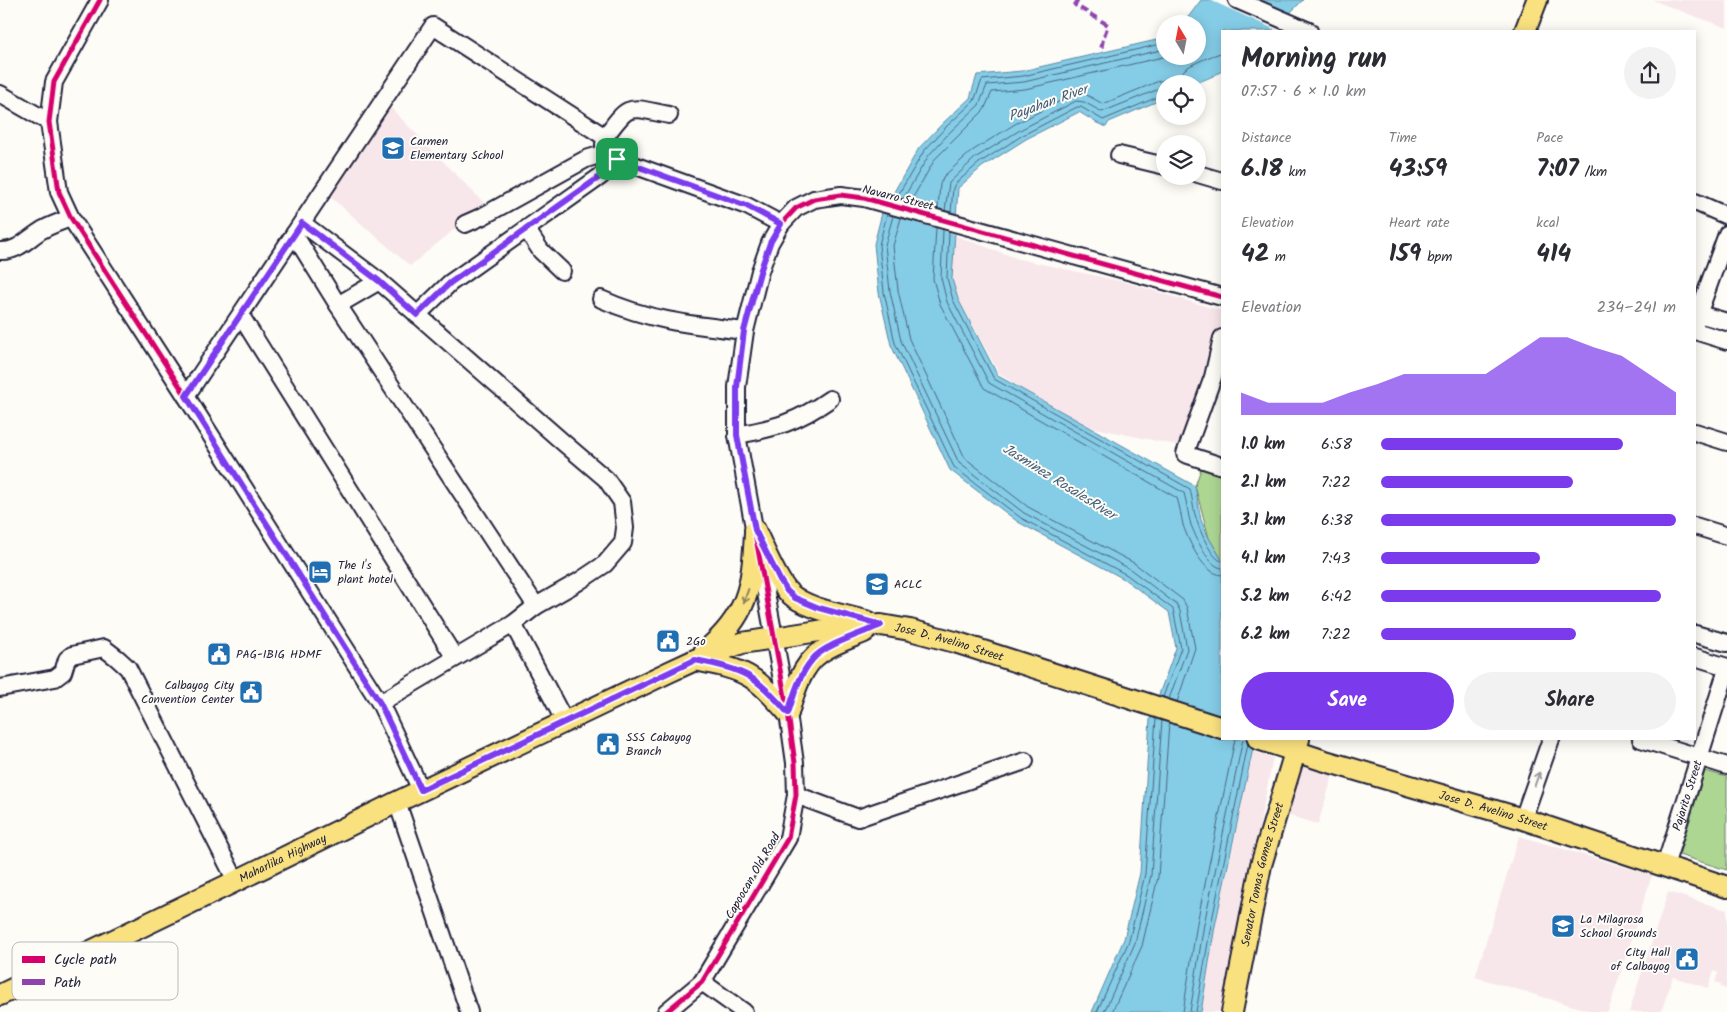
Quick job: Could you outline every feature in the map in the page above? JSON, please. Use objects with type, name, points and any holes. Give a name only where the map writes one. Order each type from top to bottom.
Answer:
[{"type":"main road","points":[[1525,30],[1537,0]]},
{"type":"main road","points":[[755,530],[780,580],[787,591],[795,598],[819,608],[881,625]]},
{"type":"main road","points":[[695,660],[720,640],[736,620],[749,590],[755,530]]},
{"type":"main road","points":[[788,713],[796,687],[812,659],[821,652],[881,625]]},
{"type":"main road","name":"Jose D. Avelino Street","points":[[565,722],[695,660],[742,643],[825,630],[881,625],[910,630],[955,642],[1221,728]]},
{"type":"main road","points":[[695,660],[728,666],[748,675],[769,691],[788,713]]},
{"type":"main road","name":"Maharlika Highway","points":[[110,942],[565,722]]},
{"type":"main road","name":"Jose D. Avelino Street","points":[[1266,740],[1297,745],[1727,887]]},
{"type":"main road","name":"Senator Tomas Gomez Street","points":[[1232,1012],[1261,865],[1297,745]]},
{"type":"main road","name":"Maharlika Highway","points":[[0,995],[12,989]]},
{"type":"street","points":[[100,0],[54,82],[49,122],[59,192],[72,218],[380,703],[421,790]]},
{"type":"street","points":[[1237,0],[1308,30]]},
{"type":"street","points":[[186,396],[433,26],[609,149],[747,206],[781,224]]},
{"type":"street","points":[[0,94],[49,122]]},
{"type":"street","points":[[417,315],[450,283],[601,176],[609,149],[624,112],[635,108],[669,115]]},
{"type":"street","points":[[465,224],[586,159],[609,149]]},
{"type":"street","points":[[1119,155],[1156,164]]},
{"type":"street","points":[[1206,176],[1221,181]]},
{"type":"street","name":"Navarro Street","points":[[773,637],[737,435],[737,387],[744,331],[760,272],[770,243],[781,224],[796,208],[814,199],[841,195],[864,198],[1221,297]]},
{"type":"street","points":[[1696,202],[1727,216]]},
{"type":"street","points":[[0,251],[10,252],[26,243],[42,230],[72,218]]},
{"type":"street","points":[[298,229],[379,281],[606,479],[622,502],[625,528],[624,543],[605,564],[536,606],[513,624],[380,703]]},
{"type":"street","points":[[298,229],[338,304],[536,606]]},
{"type":"street","points":[[526,230],[541,251],[562,272]]},
{"type":"street","points":[[1727,234],[1696,317],[1727,322]]},
{"type":"street","points":[[338,304],[379,281]]},
{"type":"street","points":[[601,299],[627,311],[670,322],[744,331]]},
{"type":"street","points":[[241,316],[455,658]]},
{"type":"street","points":[[1696,331],[1727,341]]},
{"type":"street","points":[[1221,348],[1218,379],[1185,454],[1221,466]]},
{"type":"street","points":[[737,435],[771,429],[807,415],[830,399]]},
{"type":"street","points":[[1696,432],[1727,442]]},
{"type":"street","points":[[1696,526],[1727,536]]},
{"type":"street","points":[[513,624],[565,722]]},
{"type":"street","points":[[1696,634],[1727,643]]},
{"type":"street","name":"Capoocan Old Road","points":[[666,1012],[702,982],[788,838],[796,794],[795,763],[788,713],[773,637]]},
{"type":"street","points":[[0,688],[55,678],[63,672],[67,660],[72,655],[104,648],[117,658],[128,668],[236,881]]},
{"type":"street","points":[[1696,657],[1727,668]]},
{"type":"street","name":"Pajarito Street","points":[[1665,866],[1727,668]]},
{"type":"street","points":[[1523,819],[1551,740]]},
{"type":"street","points":[[1644,740],[1727,766]]},
{"type":"street","points":[[796,794],[858,818],[1025,761]]},
{"type":"street","points":[[396,802],[469,1012]]},
{"type":"street","points":[[702,982],[744,1012]]},
{"type":"shaded area","points":[[1652,0],[1727,0],[1727,28],[1686,13]]},
{"type":"shaded area","name":"Carmen Elementary School","points":[[385,102],[485,204],[410,266],[326,193]]},
{"type":"shaded area","points":[[956,236],[1019,259],[1125,282],[1221,311],[1221,328],[1181,446],[1085,426],[1015,385],[999,373],[958,299],[952,279]]},
{"type":"shaded area","points":[[1251,751],[1273,758],[1222,1012],[1201,1012],[1215,926],[1232,852]]},
{"type":"shaded area","points":[[1298,765],[1333,775],[1318,824],[1283,814]]},
{"type":"shaded area","name":"La Milagrosa School Grounds","points":[[1519,836],[1652,875],[1608,1012],[1594,1012],[1475,977]]},
{"type":"shaded area","name":"City Hall of Calbayog","points":[[1668,892],[1727,910],[1727,989],[1720,987],[1721,984],[1715,982],[1718,973],[1714,971],[1708,988],[1673,977],[1661,1012],[1629,1012]]},
{"type":"green space","points":[[1202,466],[1221,473],[1221,558],[1209,538],[1195,486]]},
{"type":"green space","points":[[1705,771],[1727,777],[1727,870],[1679,855]]},
{"type":"water","points":[[1201,0],[1303,0],[1273,30],[1221,30],[1221,72],[1206,79],[1206,75],[1156,75],[1156,102],[1109,122],[1106,127],[1079,112],[1026,139],[982,167],[958,188],[952,279],[958,299],[998,376],[1195,486],[1201,520],[1221,558],[1221,740],[1255,740],[1215,926],[1201,1012],[1092,1012],[1124,939],[1140,873],[1150,719],[1176,648],[1169,612],[1124,579],[1018,522],[950,470],[891,345],[879,293],[874,244],[882,213],[919,148],[970,98],[977,75],[1022,71],[1156,40],[1156,65],[1206,65],[1206,15],[1190,15]]},
{"type":"pier","points":[[1210,0],[1258,0],[1291,15],[1276,30]]},
{"type":"pier","points":[[890,194],[958,214],[955,234],[882,213]]},
{"type":"marked path","points":[[1078,0],[1075,5],[1108,25],[1101,50]]},
{"type":"cycle path","points":[[100,0],[54,82],[49,122],[59,192],[71,218],[380,703],[421,790]]},
{"type":"cycle path","points":[[666,1012],[702,982],[788,838],[796,795],[795,763],[788,713],[737,435],[737,387],[745,331],[760,271],[770,243],[781,224],[796,208],[814,199],[841,195],[864,198],[1221,297]]},
{"type":"place","name":"Carmen Elementary School","points":[[393,148]]},
{"type":"place","name":"The I's plant hotel","points":[[320,572]]},
{"type":"place","name":"ACLC","points":[[877,584]]},
{"type":"place","name":"2Go","points":[[668,641]]},
{"type":"place","name":"PAG-IBIG HDMF","points":[[219,654]]},
{"type":"place","name":"Calbayog City Convention Center","points":[[251,692]]},
{"type":"place","name":"SSS Cabayog Branch","points":[[608,744]]},
{"type":"place","name":"La Milagrosa School Grounds","points":[[1563,926]]},
{"type":"place","name":"City Hall of Calbayog","points":[[1687,959]]},
{"type":"route","points":[[617,159],[747,206],[781,224],[770,243],[744,331],[737,387],[737,435],[755,530],[780,580],[787,591],[795,598],[819,608],[881,625],[832,646],[812,659],[796,687],[788,713],[769,691],[742,671],[728,666],[695,660],[421,790],[380,703],[186,396],[302,223],[379,281],[417,315],[450,283],[601,176],[617,159]]},
{"type":"water label","name":"Payahan River","points":[[1048,103]]},
{"type":"water label","name":"Jasminez RosalesRiver","points":[[1059,482]]}]
